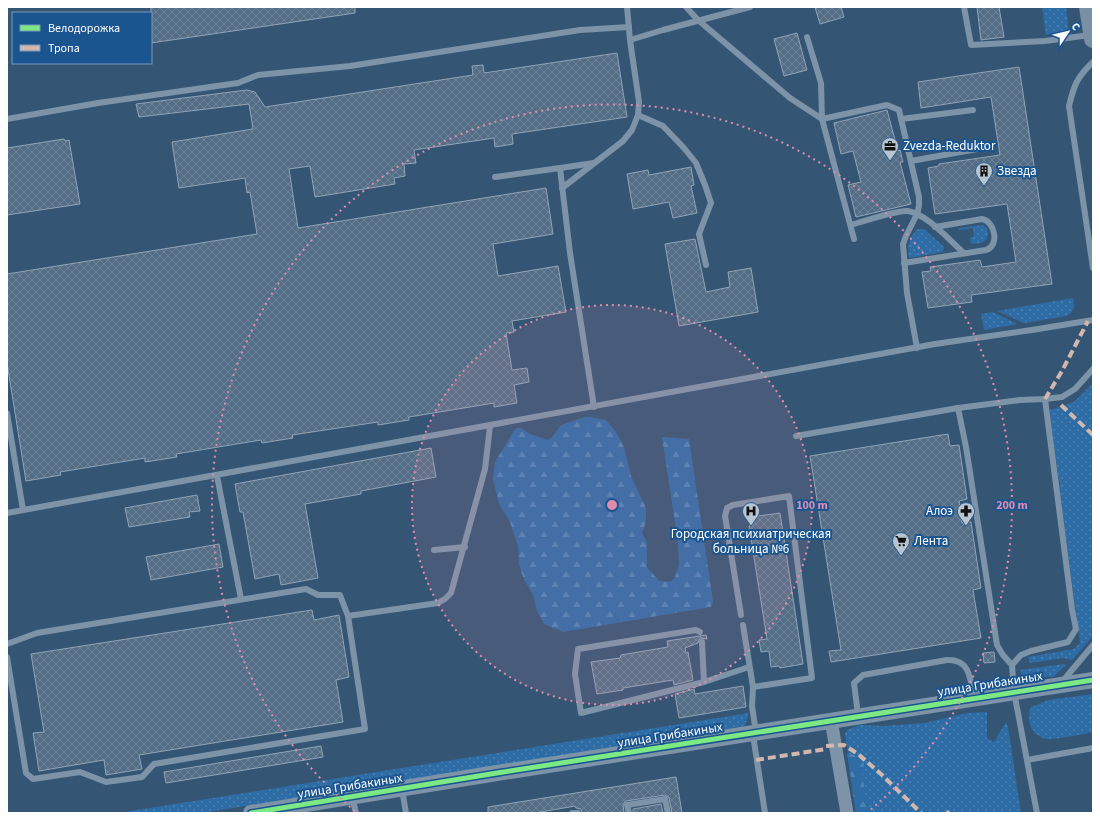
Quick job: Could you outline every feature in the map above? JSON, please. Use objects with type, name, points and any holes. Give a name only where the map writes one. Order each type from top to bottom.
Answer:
[{"type":"main road","points":[[1088,7],[1093,36]]},
{"type":"street","name":"улица Грибакиных","points":[[251,813],[830,720],[858,717],[1093,680]]},
{"type":"street","points":[[830,720],[847,813]]},
{"type":"lane","points":[[562,188],[623,141],[632,130],[638,115],[639,102],[627,7]]},
{"type":"lane","points":[[686,7],[698,20],[790,98],[822,119],[886,105],[899,110],[919,197],[917,214],[903,244],[907,293],[917,348]]},
{"type":"lane","points":[[630,40],[698,20],[750,7]]},
{"type":"lane","points":[[964,7],[972,45],[1045,41],[1093,36]]},
{"type":"lane","points":[[7,119],[98,103],[238,83],[258,74],[350,66],[580,30],[629,27]]},
{"type":"lane","points":[[807,37],[821,83],[822,119],[854,239]]},
{"type":"lane","points":[[1093,62],[1081,73],[1073,86],[1069,106],[1093,268]]},
{"type":"lane","points":[[902,119],[973,110]]},
{"type":"lane","points":[[638,115],[663,126],[696,163],[711,203],[699,234],[706,265]]},
{"type":"lane","points":[[911,161],[977,149]]},
{"type":"lane","points":[[495,177],[596,162]]},
{"type":"lane","points":[[560,168],[570,253],[594,407]]},
{"type":"lane","points":[[851,225],[908,211],[917,214],[928,221],[964,253]]},
{"type":"lane","points":[[904,263],[986,250],[994,246],[992,226],[990,222],[982,219],[935,227]]},
{"type":"lane","points":[[7,513],[917,348],[1093,320]]},
{"type":"lane","points":[[796,436],[958,408],[1020,400],[1062,397],[1075,389],[1093,369]]},
{"type":"lane","points":[[1012,665],[1021,655],[1068,642],[1076,629],[1045,399]]},
{"type":"lane","points":[[958,408],[966,447],[997,645],[1012,665],[1014,692],[1037,813]]},
{"type":"lane","points":[[7,413],[23,510]]},
{"type":"lane","points":[[348,616],[438,603],[451,593],[486,469],[490,426]]},
{"type":"lane","points":[[217,476],[241,600]]},
{"type":"lane","points":[[741,615],[724,516],[727,508],[733,504],[789,496],[812,678],[753,688]]},
{"type":"lane","points":[[434,550],[465,547]]},
{"type":"lane","points":[[7,644],[37,633],[306,589],[318,595],[340,595],[348,616],[365,729],[154,764],[142,777],[106,782],[80,772],[33,779],[26,773],[7,657]]},
{"type":"lane","points":[[743,625],[753,688],[752,706],[754,733],[765,813]]},
{"type":"lane","points":[[700,632],[696,630],[578,649],[575,674],[581,713],[704,682],[749,667]]},
{"type":"lane","points":[[702,642],[704,682]]},
{"type":"lane","points":[[1059,685],[1093,645]]},
{"type":"lane","points":[[858,717],[854,683],[863,675],[947,660],[956,660],[964,664],[974,698]]},
{"type":"lane","points":[[1027,760],[1093,748]]},
{"type":"lane","points":[[402,788],[406,813]]},
{"type":"lane","points":[[352,797],[356,813]]},
{"type":"lane","points":[[629,813],[627,804],[665,799],[668,813]]},
{"type":"lane","points":[[572,813],[578,813]]},
{"type":"green space","points":[[1042,7],[1066,7],[1069,32],[1046,35]]},
{"type":"green space","points":[[983,225],[987,228],[988,234],[986,240],[981,243],[971,244],[970,237],[974,237],[973,228],[959,230],[959,228]]},
{"type":"green space","points":[[918,229],[924,229],[942,245],[944,247],[943,252],[909,258],[909,242]]},
{"type":"green space","points":[[1073,298],[1073,308],[1071,313],[1066,316],[1024,323],[997,311]]},
{"type":"green space","points":[[993,312],[1017,324],[984,330],[981,314]]},
{"type":"green space","points":[[1093,383],[1093,636],[1072,660],[1063,658],[1030,663],[1028,657],[1074,649],[1080,643],[1050,410],[1074,402]]},
{"type":"green space","points":[[585,417],[606,420],[616,432],[624,447],[631,476],[646,508],[646,522],[642,533],[647,543],[647,567],[659,581],[669,582],[674,579],[679,564],[678,542],[662,437],[689,439],[713,602],[711,607],[563,632],[544,624],[537,611],[533,595],[523,577],[519,564],[518,546],[510,522],[499,504],[493,479],[495,462],[516,428],[521,428],[530,434],[548,440],[561,425]]},
{"type":"green space","points":[[1064,664],[1066,665],[1053,677],[1027,679],[1021,674],[1020,670]]},
{"type":"green space","points":[[1093,694],[1093,732],[1062,738],[1047,739],[1037,735],[1031,727],[1029,717],[1031,707],[1049,700]]},
{"type":"green space","points":[[987,712],[987,738],[994,742],[1006,722],[1008,727],[1021,813],[856,813],[845,733],[849,729],[859,725],[884,726],[925,723],[967,713]]},
{"type":"green space","points":[[749,713],[745,726],[202,813],[118,813]]},
{"type":"green space","points":[[847,754],[856,755],[864,764],[862,775],[869,813],[856,813]]},
{"type":"building","points":[[151,7],[355,7],[355,13],[152,43]]},
{"type":"building","points":[[815,7],[841,7],[844,17],[820,24]]},
{"type":"building","points":[[977,7],[999,7],[1004,37],[981,40]]},
{"type":"building","points":[[797,33],[807,70],[784,76],[774,39]]},
{"type":"building","points":[[617,53],[627,117],[512,134],[513,144],[495,147],[494,138],[414,150],[416,163],[404,164],[405,176],[394,178],[395,184],[315,197],[310,166],[289,169],[298,228],[546,188],[553,234],[493,244],[498,276],[558,266],[566,312],[512,321],[514,332],[506,333],[512,370],[527,368],[529,382],[514,385],[517,403],[494,407],[494,403],[409,417],[409,420],[378,425],[378,422],[292,435],[293,438],[262,443],[261,440],[176,454],[177,457],[145,462],[145,458],[60,472],[61,475],[26,481],[7,363],[7,274],[257,234],[250,192],[247,193],[245,178],[179,188],[172,142],[253,129],[249,104],[139,117],[136,104],[247,90],[255,92],[265,107],[473,75],[472,66],[483,65],[484,73]]},
{"type":"building","name":"Звезда","points":[[1019,67],[1052,284],[971,295],[972,302],[928,308],[922,272],[931,271],[930,267],[980,260],[982,267],[1016,262],[1007,204],[935,214],[928,168],[939,166],[939,164],[1000,155],[991,97],[921,108],[918,82]]},
{"type":"building","points":[[887,110],[898,151],[900,150],[903,162],[900,162],[911,204],[856,217],[848,185],[861,182],[853,151],[841,154],[834,123]]},
{"type":"building","points":[[64,139],[65,141],[69,140],[80,204],[7,215],[7,148]]},
{"type":"building","points":[[691,167],[694,185],[691,186],[697,213],[673,218],[669,202],[633,209],[627,174],[648,170],[649,175]]},
{"type":"building","points":[[695,239],[706,292],[730,287],[728,272],[751,268],[758,312],[679,326],[665,244]]},
{"type":"building","name":"Лента","points":[[948,434],[950,446],[959,445],[967,499],[959,501],[962,523],[971,522],[981,588],[973,590],[981,638],[831,662],[829,651],[841,650],[810,456]]},
{"type":"building","points":[[431,448],[436,477],[361,491],[361,494],[305,504],[318,578],[281,585],[279,574],[255,579],[243,512],[240,512],[235,484]]},
{"type":"building","points":[[197,495],[200,511],[189,512],[190,517],[129,527],[125,508]]},
{"type":"building","points":[[780,513],[803,664],[780,668],[779,666],[771,667],[769,651],[761,652],[759,640],[767,639],[749,526],[753,525],[751,517]]},
{"type":"building","points":[[219,544],[223,567],[151,580],[146,557]]},
{"type":"building","points":[[312,610],[314,620],[339,615],[349,677],[336,680],[343,722],[139,755],[142,769],[106,775],[104,760],[39,771],[33,733],[44,732],[31,654]]},
{"type":"building","points":[[706,635],[707,639],[700,638],[698,643],[685,648],[686,653],[688,652],[693,680],[674,685],[673,680],[597,694],[591,662],[620,658],[621,655],[668,647],[667,641]]},
{"type":"building","points":[[994,652],[995,662],[984,663],[983,653]]},
{"type":"building","points":[[743,686],[746,707],[679,718],[675,694],[694,689],[695,694]]},
{"type":"building","points":[[321,746],[323,757],[166,783],[164,772]]},
{"type":"building","points":[[676,777],[682,813],[672,813],[669,798],[665,795],[626,801],[623,804],[624,813],[582,813],[581,809],[576,808],[575,806],[535,813],[488,813],[488,807]]},
{"type":"building","points":[[661,804],[663,813],[633,813],[633,809]]},
{"type":"marked path","points":[[1045,399],[1062,371],[1088,321]]},
{"type":"marked path","points":[[1061,405],[1093,435]]},
{"type":"marked path","points":[[826,746],[844,745],[858,754],[921,813]]},
{"type":"marked path","points":[[756,760],[826,749]]},
{"type":"cycle path","points":[[251,813],[1093,680]]},
{"type":"place","name":"Zvezda-Reduktor","points":[[890,161]]},
{"type":"place","name":"Звезда","points":[[984,186]]},
{"type":"place","name":"Городская психиатрическая больница №6","points":[[751,526]]},
{"type":"place","name":"Алоэ","points":[[966,526]]},
{"type":"place","name":"Лента","points":[[901,556]]}]
